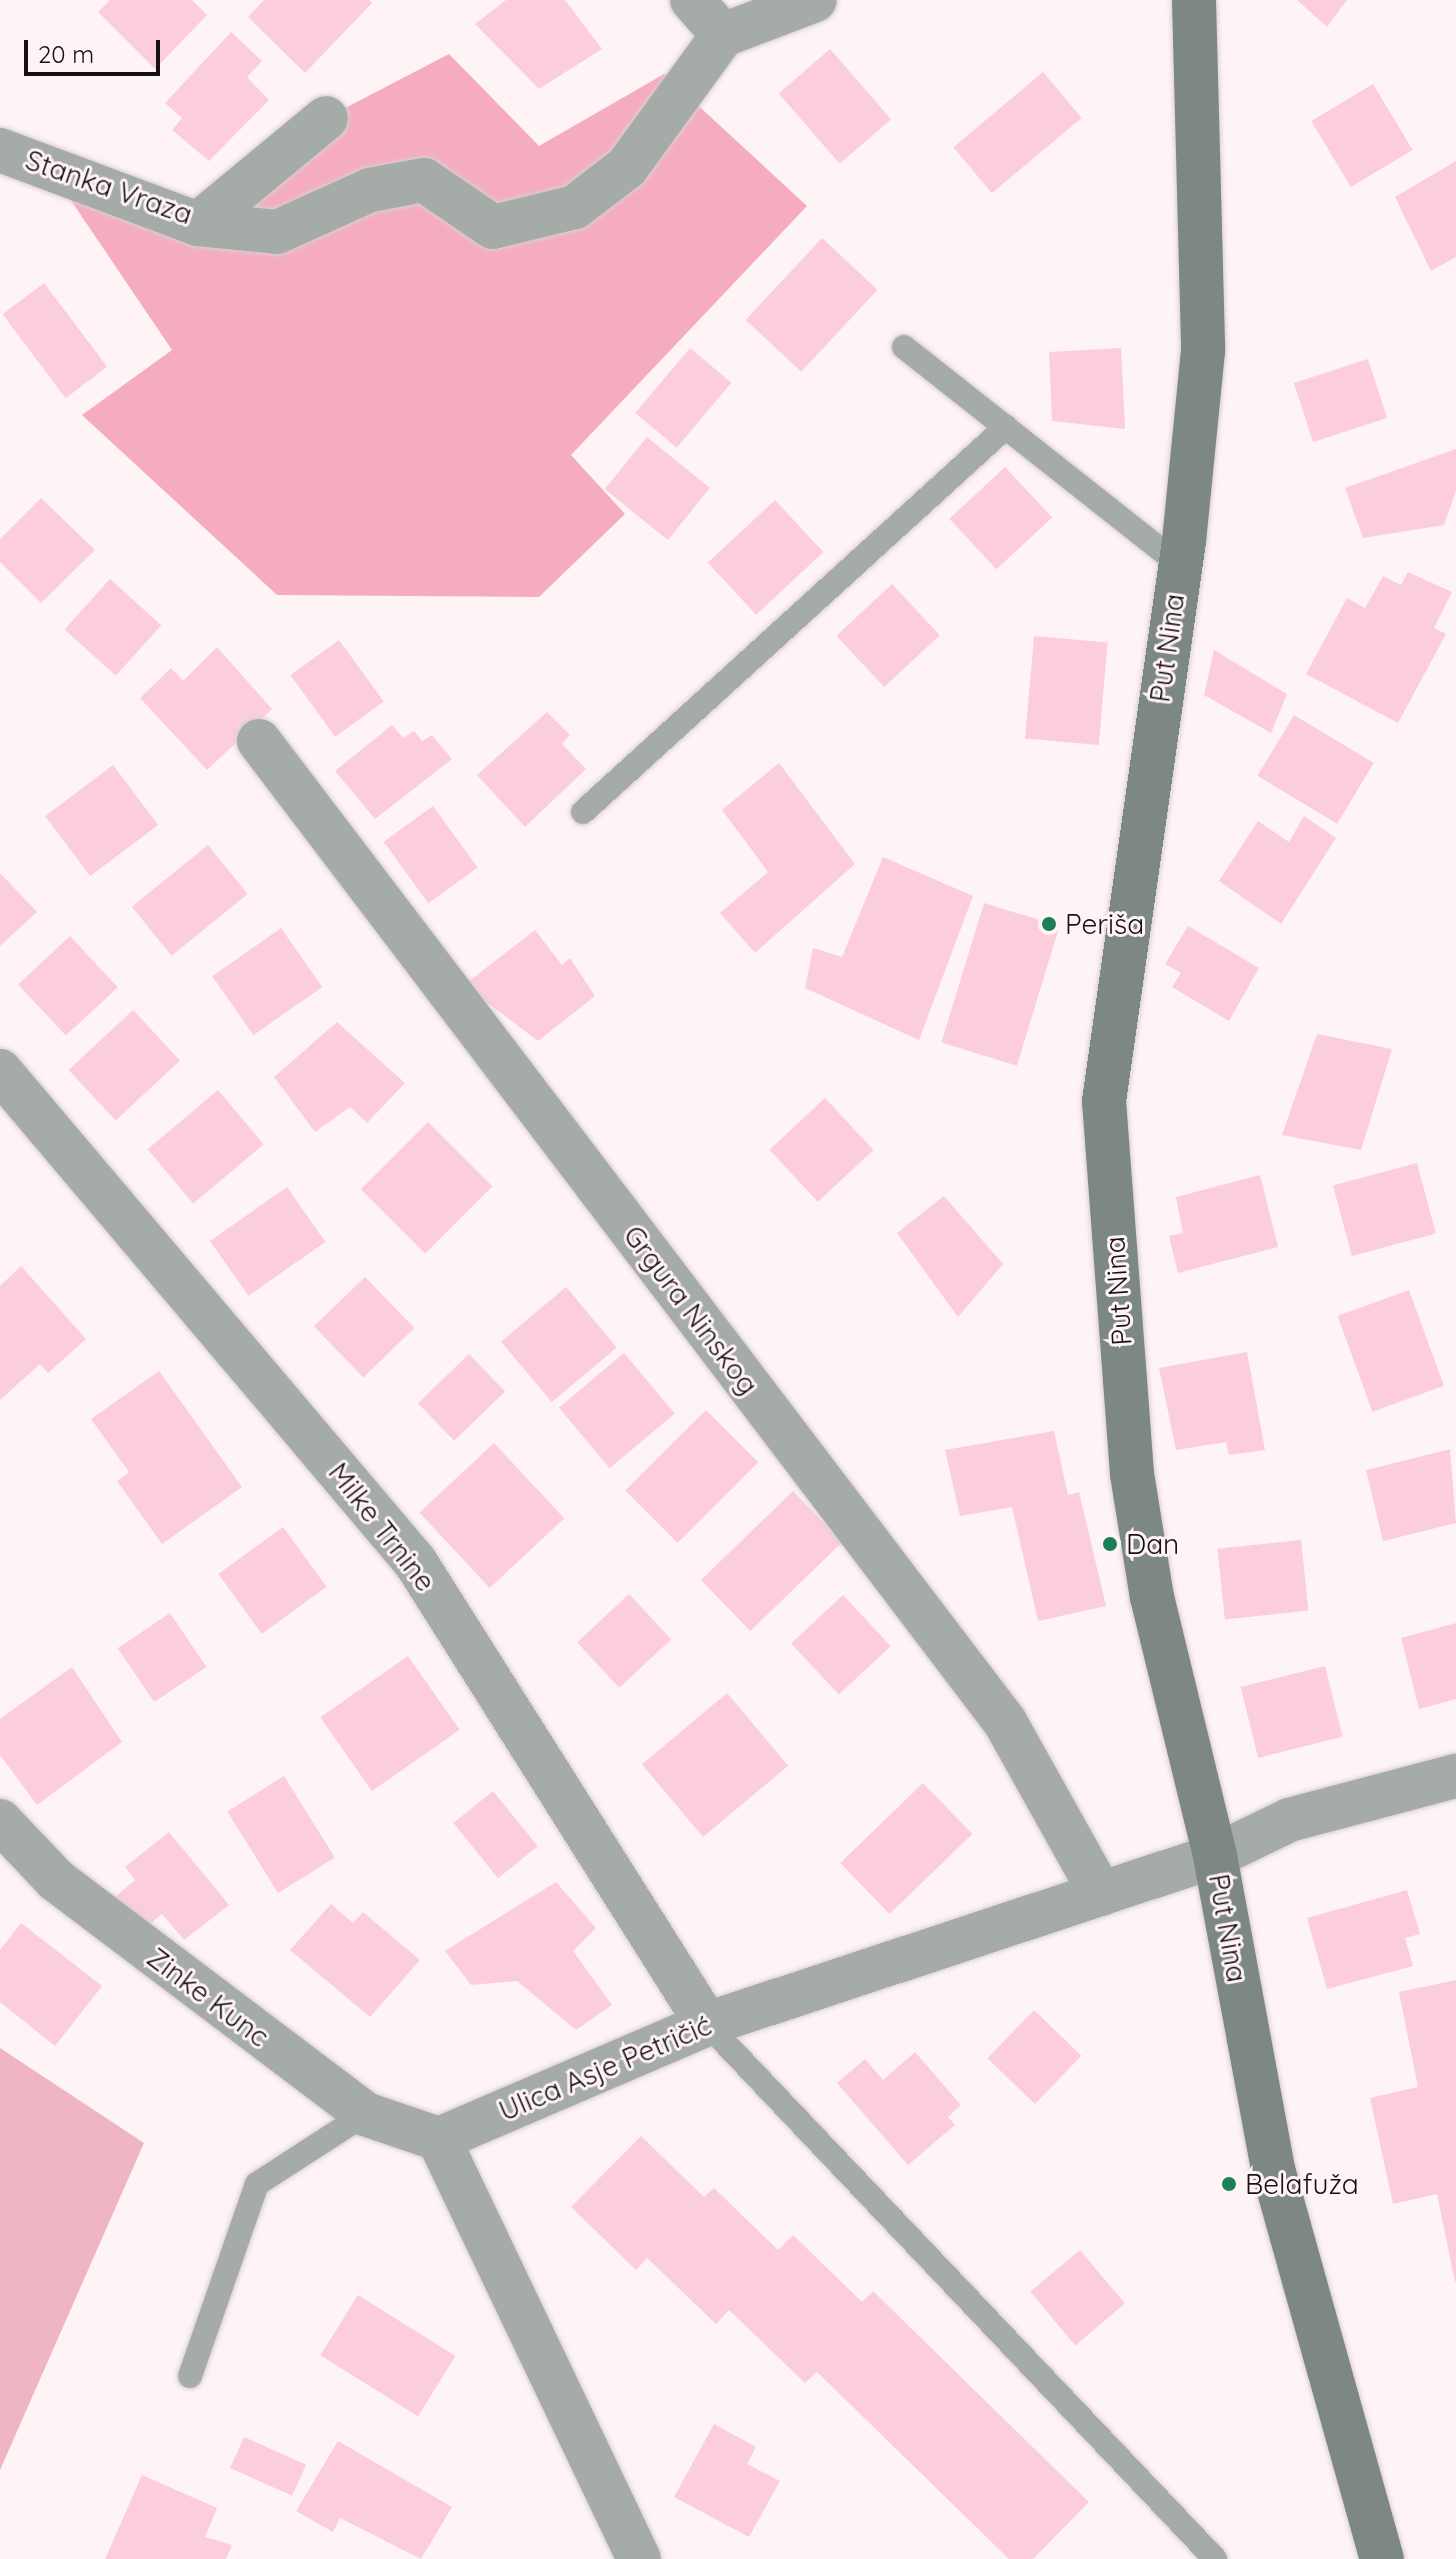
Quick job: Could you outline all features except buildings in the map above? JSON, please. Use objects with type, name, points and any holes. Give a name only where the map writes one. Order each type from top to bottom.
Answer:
[{"type":"main road","name":"Put Nina","points":[[1194,0],[1203,351],[1179,564],[1104,1101],[1132,1474],[1152,1597],[1215,1856],[1273,2169],[1382,2559]]},
{"type":"street","points":[[692,0],[723,35]]},
{"type":"street","points":[[198,224],[277,232],[370,190],[424,180],[493,227],[575,207],[627,167],[723,35],[815,0]]},
{"type":"street","name":"Stanka Vraza","points":[[0,150],[198,224],[326,118]]},
{"type":"street","name":"Grgura Ninskog","points":[[259,741],[1005,1722],[1101,1894]]},
{"type":"street","name":"Milke Trnine","points":[[0,1071],[416,1563],[707,2024]]},
{"type":"street","name":"Ulica Asje Petričić","points":[[439,2139],[707,2024],[1215,1856],[1289,1820],[1456,1776]]},
{"type":"street","name":"Zinke Kunc","points":[[0,1821],[56,1880],[365,2114],[439,2139]]},
{"type":"street","points":[[439,2139],[639,2559]]},
{"type":"lane","points":[[904,347],[1179,564]]},
{"type":"lane","points":[[583,812],[1006,427]]},
{"type":"lane","points":[[707,2024],[1215,2559]]},
{"type":"lane","points":[[190,2376],[257,2184],[365,2114]]},
{"type":"shaded area","points":[[449,54],[539,146],[664,74],[807,206],[571,455],[625,514],[539,597],[277,595],[82,415],[172,350],[47,165],[198,224],[326,118]]},
{"type":"shaded area","points":[[0,2048],[144,2143],[0,2470]]},
{"type":"place","name":"Periša","points":[[1049,924]]},
{"type":"place","name":"Dan","points":[[1110,1544]]},
{"type":"place","name":"Belafuža","points":[[1229,2184]]}]
